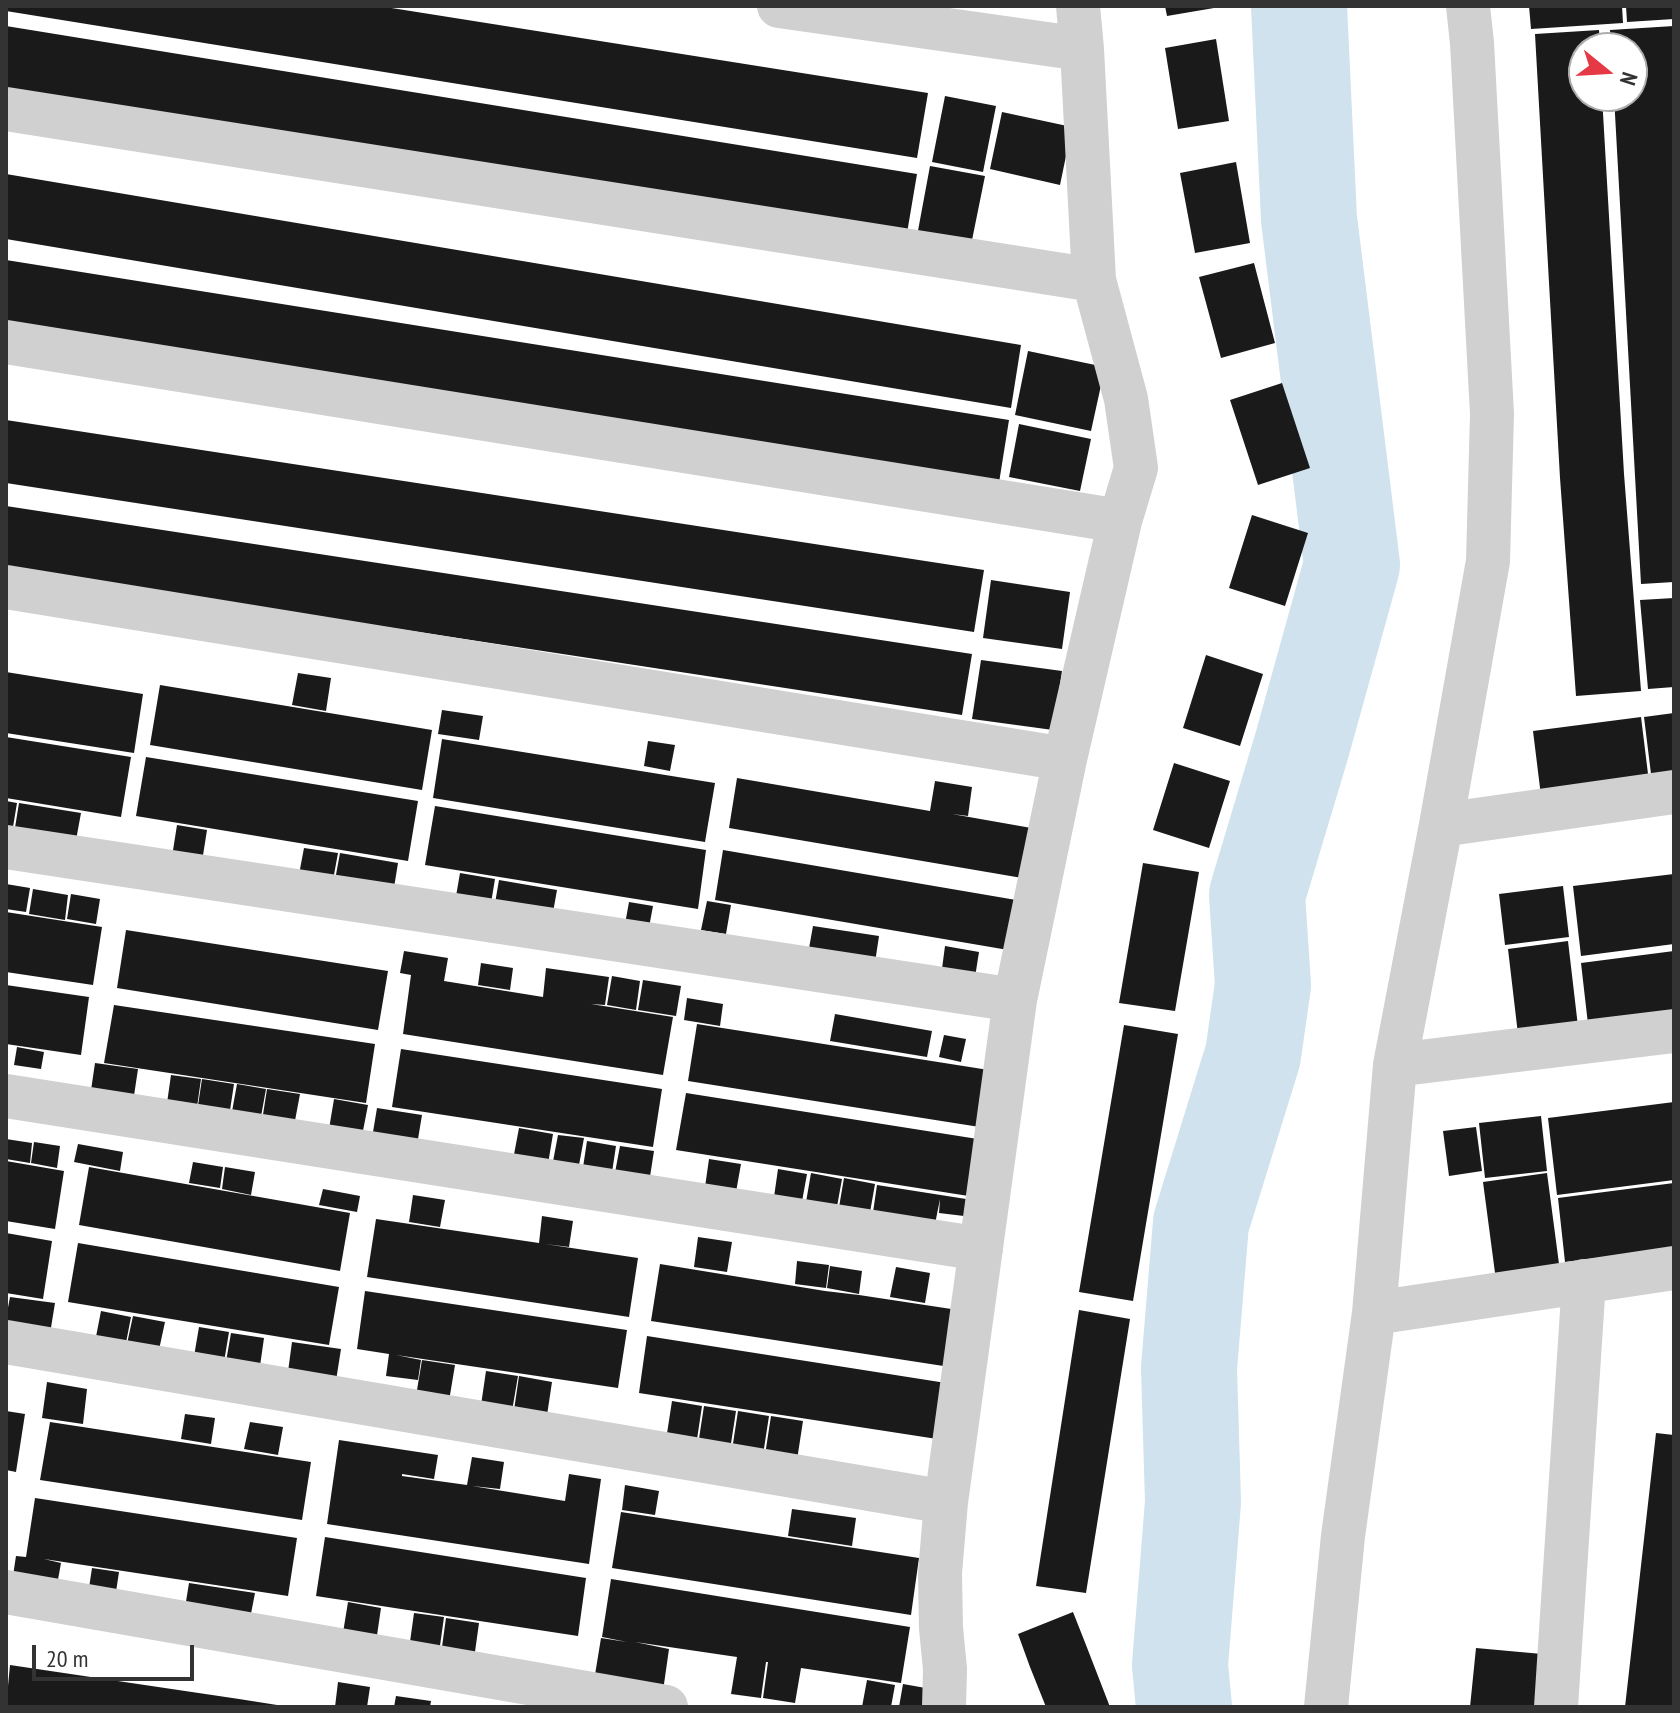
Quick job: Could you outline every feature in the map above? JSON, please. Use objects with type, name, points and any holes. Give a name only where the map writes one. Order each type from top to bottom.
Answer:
[{"type":"street","points":[[779,6],[1082,49]]},
{"type":"street","points":[[944,1707],[940,1573],[946,1502],[1015,1000],[1065,759],[1120,521],[1136,468],[1126,399],[1094,280],[1078,6]]},
{"type":"street","points":[[1326,1707],[1343,1536],[1374,1313],[1395,1065],[1488,561],[1492,414],[1468,6]]},
{"type":"street","points":[[6,109],[1094,280]]},
{"type":"street","points":[[6,342],[1120,521]]},
{"type":"street","points":[[6,587],[1065,759]]},
{"type":"street","points":[[1441,825],[1674,792]]},
{"type":"street","points":[[6,847],[1015,1000]]},
{"type":"street","points":[[1395,1065],[1674,1031]]},
{"type":"street","points":[[6,1096],[981,1249]]},
{"type":"street","points":[[1374,1313],[1674,1268]]},
{"type":"street","points":[[1556,1707],[1584,1281]]},
{"type":"street","points":[[6,1342],[946,1502]]},
{"type":"street","points":[[6,1592],[666,1707]]},
{"type":"building","points":[[6,6],[379,6],[928,93],[917,158],[6,11]]},
{"type":"building","points":[[1165,6],[1214,6],[1214,8],[1167,16]]},
{"type":"building","points":[[1529,6],[1622,6],[1623,23],[1531,29]]},
{"type":"building","points":[[1626,6],[1674,6],[1674,19],[1627,22]]},
{"type":"building","points":[[6,26],[917,174],[906,239],[6,93]]},
{"type":"building","points":[[1674,26],[1674,582],[1641,584],[1615,112],[1648,112],[1648,32],[1610,30]]},
{"type":"building","points":[[1599,30],[1568,32],[1568,112],[1603,112],[1624,474],[1641,691],[1576,696],[1560,478],[1535,34]]},
{"type":"building","points":[[1216,39],[1229,121],[1178,129],[1165,48]]},
{"type":"building","points":[[945,96],[996,106],[983,172],[932,162]]},
{"type":"building","points":[[1002,112],[1072,127],[1060,185],[990,169]]},
{"type":"building","points":[[1236,162],[1250,243],[1195,253],[1180,173]]},
{"type":"building","points":[[930,166],[985,176],[971,245],[917,236]]},
{"type":"building","points":[[6,174],[1021,345],[1011,408],[6,239]]},
{"type":"building","points":[[6,260],[1009,420],[998,489],[6,331]]},
{"type":"building","points":[[1254,263],[1275,343],[1221,358],[1199,277]]},
{"type":"building","points":[[1028,351],[1105,367],[1091,431],[1015,415]]},
{"type":"building","points":[[1282,383],[1310,468],[1258,485],[1230,400]]},
{"type":"building","points":[[6,420],[984,570],[974,632],[6,483]]},
{"type":"building","points":[[1019,424],[1091,439],[1080,491],[1009,477]]},
{"type":"building","points":[[6,506],[972,654],[962,715],[6,569]]},
{"type":"building","points":[[1252,515],[1308,533],[1285,606],[1229,588]]},
{"type":"building","points":[[991,580],[1070,592],[1062,649],[983,638]]},
{"type":"building","points":[[1674,598],[1674,687],[1648,689],[1640,600]]},
{"type":"building","points":[[1206,655],[1263,674],[1240,746],[1183,728]]},
{"type":"building","points":[[981,660],[1062,671],[1053,730],[972,719]]},
{"type":"building","points":[[6,672],[143,694],[134,753],[6,733]]},
{"type":"building","points":[[298,673],[331,678],[326,711],[292,705]]},
{"type":"building","points":[[160,685],[432,730],[422,790],[150,745]]},
{"type":"building","points":[[442,710],[483,716],[479,740],[438,734]]},
{"type":"building","points":[[1674,713],[1674,779],[1652,782],[1644,717]]},
{"type":"building","points":[[1641,717],[1649,782],[1541,796],[1533,731]]},
{"type":"building","points":[[6,737],[131,757],[121,817],[6,798]]},
{"type":"building","points":[[442,739],[715,783],[705,842],[433,798]]},
{"type":"building","points":[[648,741],[675,745],[670,771],[644,766]]},
{"type":"building","points":[[146,757],[418,801],[408,861],[136,816]]},
{"type":"building","points":[[1174,763],[1230,781],[1209,848],[1153,830]]},
{"type":"building","points":[[737,778],[930,811],[935,781],[972,787],[968,816],[952,814],[1037,829],[1028,879],[729,828]]},
{"type":"building","points":[[6,801],[17,803],[10,845],[6,844]]},
{"type":"building","points":[[19,803],[81,813],[74,851],[13,840]]},
{"type":"building","points":[[435,806],[706,850],[698,909],[425,865]]},
{"type":"building","points":[[177,825],[207,830],[201,868],[171,863]]},
{"type":"building","points":[[304,848],[338,853],[331,891],[297,885]]},
{"type":"building","points":[[723,850],[1022,901],[1014,951],[715,900]]},
{"type":"building","points":[[340,853],[398,863],[392,900],[333,891]]},
{"type":"building","points":[[1143,863],[1199,872],[1175,1011],[1119,1003]]},
{"type":"building","points":[[460,873],[495,879],[490,909],[455,902]]},
{"type":"building","points":[[1674,874],[1674,944],[1581,956],[1573,886]]},
{"type":"building","points":[[499,880],[557,890],[552,918],[494,909]]},
{"type":"building","points":[[6,884],[30,888],[26,912],[6,909]]},
{"type":"building","points":[[1563,886],[1569,937],[1505,945],[1499,894]]},
{"type":"building","points":[[33,889],[68,895],[65,920],[29,914]]},
{"type":"building","points":[[71,894],[100,899],[96,924],[67,919]]},
{"type":"building","points":[[707,901],[731,905],[726,934],[701,930]]},
{"type":"building","points":[[629,902],[653,906],[647,938],[623,935]]},
{"type":"building","points":[[6,912],[102,927],[93,985],[6,972]]},
{"type":"building","points":[[813,926],[879,936],[873,976],[806,965]]},
{"type":"building","points":[[126,930],[388,971],[378,1030],[117,988]]},
{"type":"building","points":[[1568,941],[1579,1035],[1519,1043],[1508,949]]},
{"type":"building","points":[[945,946],[979,952],[973,990],[940,984]]},
{"type":"building","points":[[404,951],[448,958],[444,981],[543,997],[546,968],[609,977],[605,1005],[591,1004],[673,1017],[663,1075],[403,1034],[411,975],[400,973]]},
{"type":"building","points":[[1674,951],[1674,1023],[1589,1033],[1581,963]]},
{"type":"building","points":[[481,963],[513,968],[510,990],[478,985]]},
{"type":"building","points":[[612,976],[640,981],[636,1010],[607,1005]]},
{"type":"building","points":[[643,980],[681,986],[676,1016],[638,1010]]},
{"type":"building","points":[[6,985],[89,997],[81,1055],[6,1044]]},
{"type":"building","points":[[687,998],[723,1004],[720,1026],[684,1020]]},
{"type":"building","points":[[114,1005],[375,1044],[366,1103],[104,1063]]},
{"type":"building","points":[[835,1014],[932,1031],[927,1057],[830,1041]]},
{"type":"building","points":[[697,1024],[995,1071],[986,1128],[688,1081]]},
{"type":"building","points":[[1124,1025],[1178,1034],[1133,1301],[1079,1292]]},
{"type":"building","points":[[944,1035],[966,1039],[961,1062],[939,1057]]},
{"type":"building","points":[[17,1047],[44,1052],[41,1069],[14,1065]]},
{"type":"building","points":[[401,1049],[662,1089],[653,1147],[392,1107]]},
{"type":"building","points":[[95,1063],[138,1069],[132,1109],[89,1104]]},
{"type":"building","points":[[171,1075],[201,1079],[196,1114],[166,1110]]},
{"type":"building","points":[[202,1079],[234,1084],[229,1117],[197,1112]]},
{"type":"building","points":[[237,1084],[266,1089],[260,1122],[231,1117]]},
{"type":"building","points":[[267,1089],[300,1094],[294,1126],[262,1121]]},
{"type":"building","points":[[686,1093],[984,1140],[975,1197],[676,1150]]},
{"type":"building","points":[[334,1099],[368,1105],[361,1141],[328,1135]]},
{"type":"building","points":[[1674,1102],[1674,1180],[1557,1195],[1548,1118]]},
{"type":"building","points":[[377,1108],[422,1115],[416,1151],[371,1144]]},
{"type":"building","points":[[1541,1116],[1547,1171],[1485,1178],[1479,1123]]},
{"type":"building","points":[[1476,1127],[1482,1171],[1449,1176],[1443,1131]]},
{"type":"building","points":[[519,1128],[553,1134],[547,1170],[512,1165]]},
{"type":"building","points":[[558,1135],[584,1138],[577,1176],[551,1172]]},
{"type":"building","points":[[6,1139],[32,1143],[30,1163],[6,1159]]},
{"type":"building","points":[[587,1141],[616,1146],[611,1179],[582,1174]]},
{"type":"building","points":[[34,1142],[60,1146],[57,1168],[31,1163]]},
{"type":"building","points":[[78,1144],[123,1152],[120,1171],[74,1162]]},
{"type":"building","points":[[620,1146],[654,1151],[649,1183],[614,1178]]},
{"type":"building","points":[[709,1159],[741,1164],[736,1192],[705,1187]]},
{"type":"building","points":[[6,1161],[64,1171],[55,1229],[6,1221]]},
{"type":"building","points":[[193,1162],[223,1167],[220,1188],[189,1183]]},
{"type":"building","points":[[89,1167],[350,1213],[340,1271],[79,1225]]},
{"type":"building","points":[[225,1167],[255,1172],[251,1195],[222,1189]]},
{"type":"building","points":[[778,1169],[807,1174],[801,1207],[773,1204]]},
{"type":"building","points":[[811,1173],[842,1179],[836,1212],[805,1208]]},
{"type":"building","points":[[1547,1173],[1561,1279],[1497,1288],[1483,1182]]},
{"type":"building","points":[[844,1178],[875,1184],[869,1218],[838,1213]]},
{"type":"building","points":[[1674,1183],[1674,1248],[1565,1262],[1558,1198]]},
{"type":"building","points":[[877,1185],[966,1199],[964,1216],[939,1213],[940,1199],[934,1229],[872,1219]]},
{"type":"building","points":[[323,1189],[360,1196],[357,1212],[319,1205]]},
{"type":"building","points":[[413,1195],[445,1200],[440,1227],[409,1222]]},
{"type":"building","points":[[542,1216],[573,1221],[569,1247],[545,1244],[638,1258],[629,1317],[367,1277],[376,1219],[539,1243]]},
{"type":"building","points":[[6,1233],[52,1241],[43,1299],[6,1293]]},
{"type":"building","points":[[698,1237],[732,1242],[727,1272],[694,1267]]},
{"type":"building","points":[[78,1243],[339,1287],[329,1345],[68,1302]]},
{"type":"building","points":[[797,1261],[829,1265],[826,1288],[795,1284]]},
{"type":"building","points":[[660,1264],[958,1310],[950,1367],[651,1321]]},
{"type":"building","points":[[830,1266],[862,1271],[859,1294],[827,1288]]},
{"type":"building","points":[[896,1267],[930,1273],[925,1303],[890,1297]]},
{"type":"building","points":[[365,1291],[627,1330],[618,1388],[396,1355],[421,1360],[418,1380],[386,1376],[389,1354],[357,1349]]},
{"type":"building","points":[[10,1297],[55,1303],[48,1346],[6,1339]]},
{"type":"building","points":[[1079,1310],[1130,1319],[1086,1593],[1036,1586]]},
{"type":"building","points":[[101,1311],[131,1317],[124,1353],[94,1347]]},
{"type":"building","points":[[133,1316],[165,1322],[157,1359],[125,1353]]},
{"type":"building","points":[[199,1327],[229,1332],[222,1374],[192,1368]]},
{"type":"building","points":[[231,1333],[264,1338],[258,1380],[224,1373]]},
{"type":"building","points":[[647,1336],[946,1383],[937,1439],[639,1393]]},
{"type":"building","points":[[292,1342],[341,1349],[335,1387],[287,1379]]},
{"type":"building","points":[[422,1360],[455,1365],[448,1407],[415,1402]]},
{"type":"building","points":[[486,1371],[518,1376],[511,1417],[480,1412]]},
{"type":"building","points":[[519,1376],[552,1382],[546,1422],[513,1417]]},
{"type":"building","points":[[47,1382],[87,1389],[83,1424],[42,1418]]},
{"type":"building","points":[[672,1401],[702,1406],[696,1446],[666,1440]]},
{"type":"building","points":[[704,1406],[736,1411],[730,1450],[698,1445]]},
{"type":"building","points":[[6,1411],[25,1414],[16,1472],[6,1470]]},
{"type":"building","points":[[738,1411],[769,1416],[763,1455],[732,1450]]},
{"type":"building","points":[[185,1414],[215,1418],[211,1444],[181,1439]]},
{"type":"building","points":[[771,1416],[803,1421],[797,1460],[765,1455]]},
{"type":"building","points":[[50,1422],[311,1462],[302,1520],[40,1480]]},
{"type":"building","points":[[250,1422],[283,1427],[278,1455],[244,1449]]},
{"type":"building","points":[[1656,1433],[1674,1435],[1674,1707],[1625,1707]]},
{"type":"building","points":[[339,1440],[438,1455],[434,1479],[402,1476],[467,1485],[472,1457],[504,1462],[500,1489],[472,1486],[565,1501],[569,1474],[601,1479],[589,1564],[327,1524]]},
{"type":"building","points":[[625,1485],[659,1491],[655,1515],[622,1510]]},
{"type":"building","points":[[35,1498],[297,1538],[288,1596],[44,1559],[61,1563],[55,1596],[11,1589],[16,1556],[26,1557]]},
{"type":"building","points":[[792,1509],[856,1518],[852,1546],[788,1536]]},
{"type":"building","points":[[621,1512],[919,1558],[911,1615],[612,1568]]},
{"type":"building","points":[[325,1537],[586,1578],[578,1636],[316,1596]]},
{"type":"building","points":[[92,1568],[119,1572],[114,1605],[87,1601]]},
{"type":"building","points":[[611,1579],[910,1627],[901,1683],[801,1668],[795,1703],[763,1698],[766,1662],[761,1698],[731,1694],[737,1657],[635,1642],[669,1649],[663,1691],[594,1681],[601,1638],[627,1642],[602,1637]]},
{"type":"building","points":[[189,1583],[255,1593],[249,1624],[184,1614]]},
{"type":"building","points":[[348,1602],[381,1608],[375,1649],[341,1645]]},
{"type":"building","points":[[1073,1612],[1110,1707],[1046,1707],[1030,1667],[1018,1634]]},
{"type":"building","points":[[414,1613],[444,1617],[439,1653],[409,1649]]},
{"type":"building","points":[[446,1618],[479,1623],[474,1659],[441,1654]]},
{"type":"building","points":[[1476,1648],[1542,1654],[1537,1707],[1470,1707]]},
{"type":"building","points":[[10,1665],[239,1699],[277,1707],[6,1707]]},
{"type":"building","points":[[867,1680],[895,1685],[891,1707],[862,1707]]},
{"type":"building","points":[[338,1682],[370,1687],[367,1707],[335,1707]]},
{"type":"building","points":[[903,1684],[937,1690],[934,1707],[899,1707]]},
{"type":"building","points":[[396,1696],[431,1701],[430,1707],[394,1707]]},
{"type":"waterway","points":[[1184,1707],[1180,1665],[1193,1502],[1189,1368],[1201,1223],[1253,1055],[1263,985],[1257,895],[1352,565],[1309,219],[1299,6]]}]
